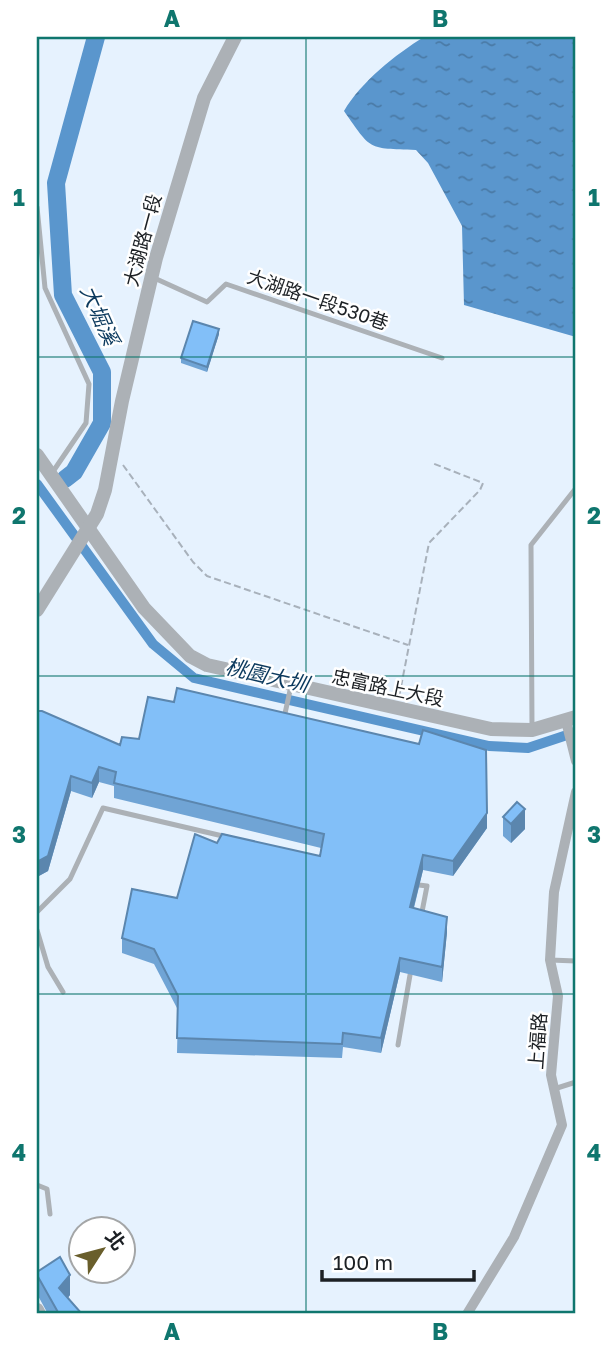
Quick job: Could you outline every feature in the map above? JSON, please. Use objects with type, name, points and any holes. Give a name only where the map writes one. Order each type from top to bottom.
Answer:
[{"type":"street","name":"大湖路一段","points":[[37,610],[86,535],[105,490],[151,277],[204,98],[235,37]]},
{"type":"street","name":"忠富路上大段","points":[[37,455],[86,535],[144,608],[190,656],[225,671],[491,729],[532,730],[570,722]]},
{"type":"street","points":[[570,722],[576,761]]},
{"type":"street","name":"上福路","points":[[467,1314],[514,1237],[562,1125],[551,1075],[558,996],[550,960],[554,892],[576,792]]},
{"type":"lane","points":[[37,207],[45,288],[89,384],[86,423],[51,475]]},
{"type":"lane","name":"大湖路一段530巷","points":[[151,277],[207,302],[226,284],[442,358]]},
{"type":"lane","points":[[532,730],[531,545],[576,488]]},
{"type":"lane","points":[[284,721],[291,687]]},
{"type":"lane","points":[[270,718],[297,724]]},
{"type":"lane","points":[[37,912],[70,879],[103,808],[232,838]]},
{"type":"lane","points":[[419,885],[427,886],[419,924]]},
{"type":"lane","points":[[37,930],[48,967],[63,992]]},
{"type":"lane","points":[[550,960],[576,961]]},
{"type":"lane","points":[[398,1045],[410,975]]},
{"type":"lane","points":[[554,1089],[576,1082]]},
{"type":"lane","points":[[37,1185],[47,1189],[50,1214]]},
{"type":"path","points":[[113,450],[192,562],[207,576],[408,645]]},
{"type":"path","points":[[397,708],[429,543],[480,491],[483,483],[432,464]]},
{"type":"water","points":[[424,37],[576,37],[576,337],[464,305],[462,226],[428,163],[416,150],[388,149],[372,145],[360,134],[344,111],[380,70]]},
{"type":"building","points":[[193,321],[219,329],[207,367],[181,358]]},
{"type":"building","points":[[177,688],[419,744],[423,730],[486,750],[487,813],[453,861],[423,855],[410,907],[447,917],[442,967],[400,958],[381,1038],[343,1033],[342,1044],[177,1038],[178,996],[154,949],[122,938],[132,889],[177,898],[195,834],[217,843],[222,834],[320,856],[324,834],[114,783],[116,772],[99,767],[92,783],[71,776],[48,856],[37,862],[37,711],[120,745],[122,737],[139,739],[148,697],[174,702]]},
{"type":"building","points":[[517,802],[525,809],[511,824],[503,817]]},
{"type":"building","points":[[60,1257],[66,1268],[66,1280],[59,1288],[82,1314],[59,1314],[37,1272]]},
{"type":"waterway","name":"大堀溪","points":[[65,479],[74,472],[102,423],[102,372],[63,295],[56,183],[96,37]]},
{"type":"waterway","name":"桃園大圳","points":[[37,484],[153,644],[194,678],[489,746],[528,748],[576,732]]}]
